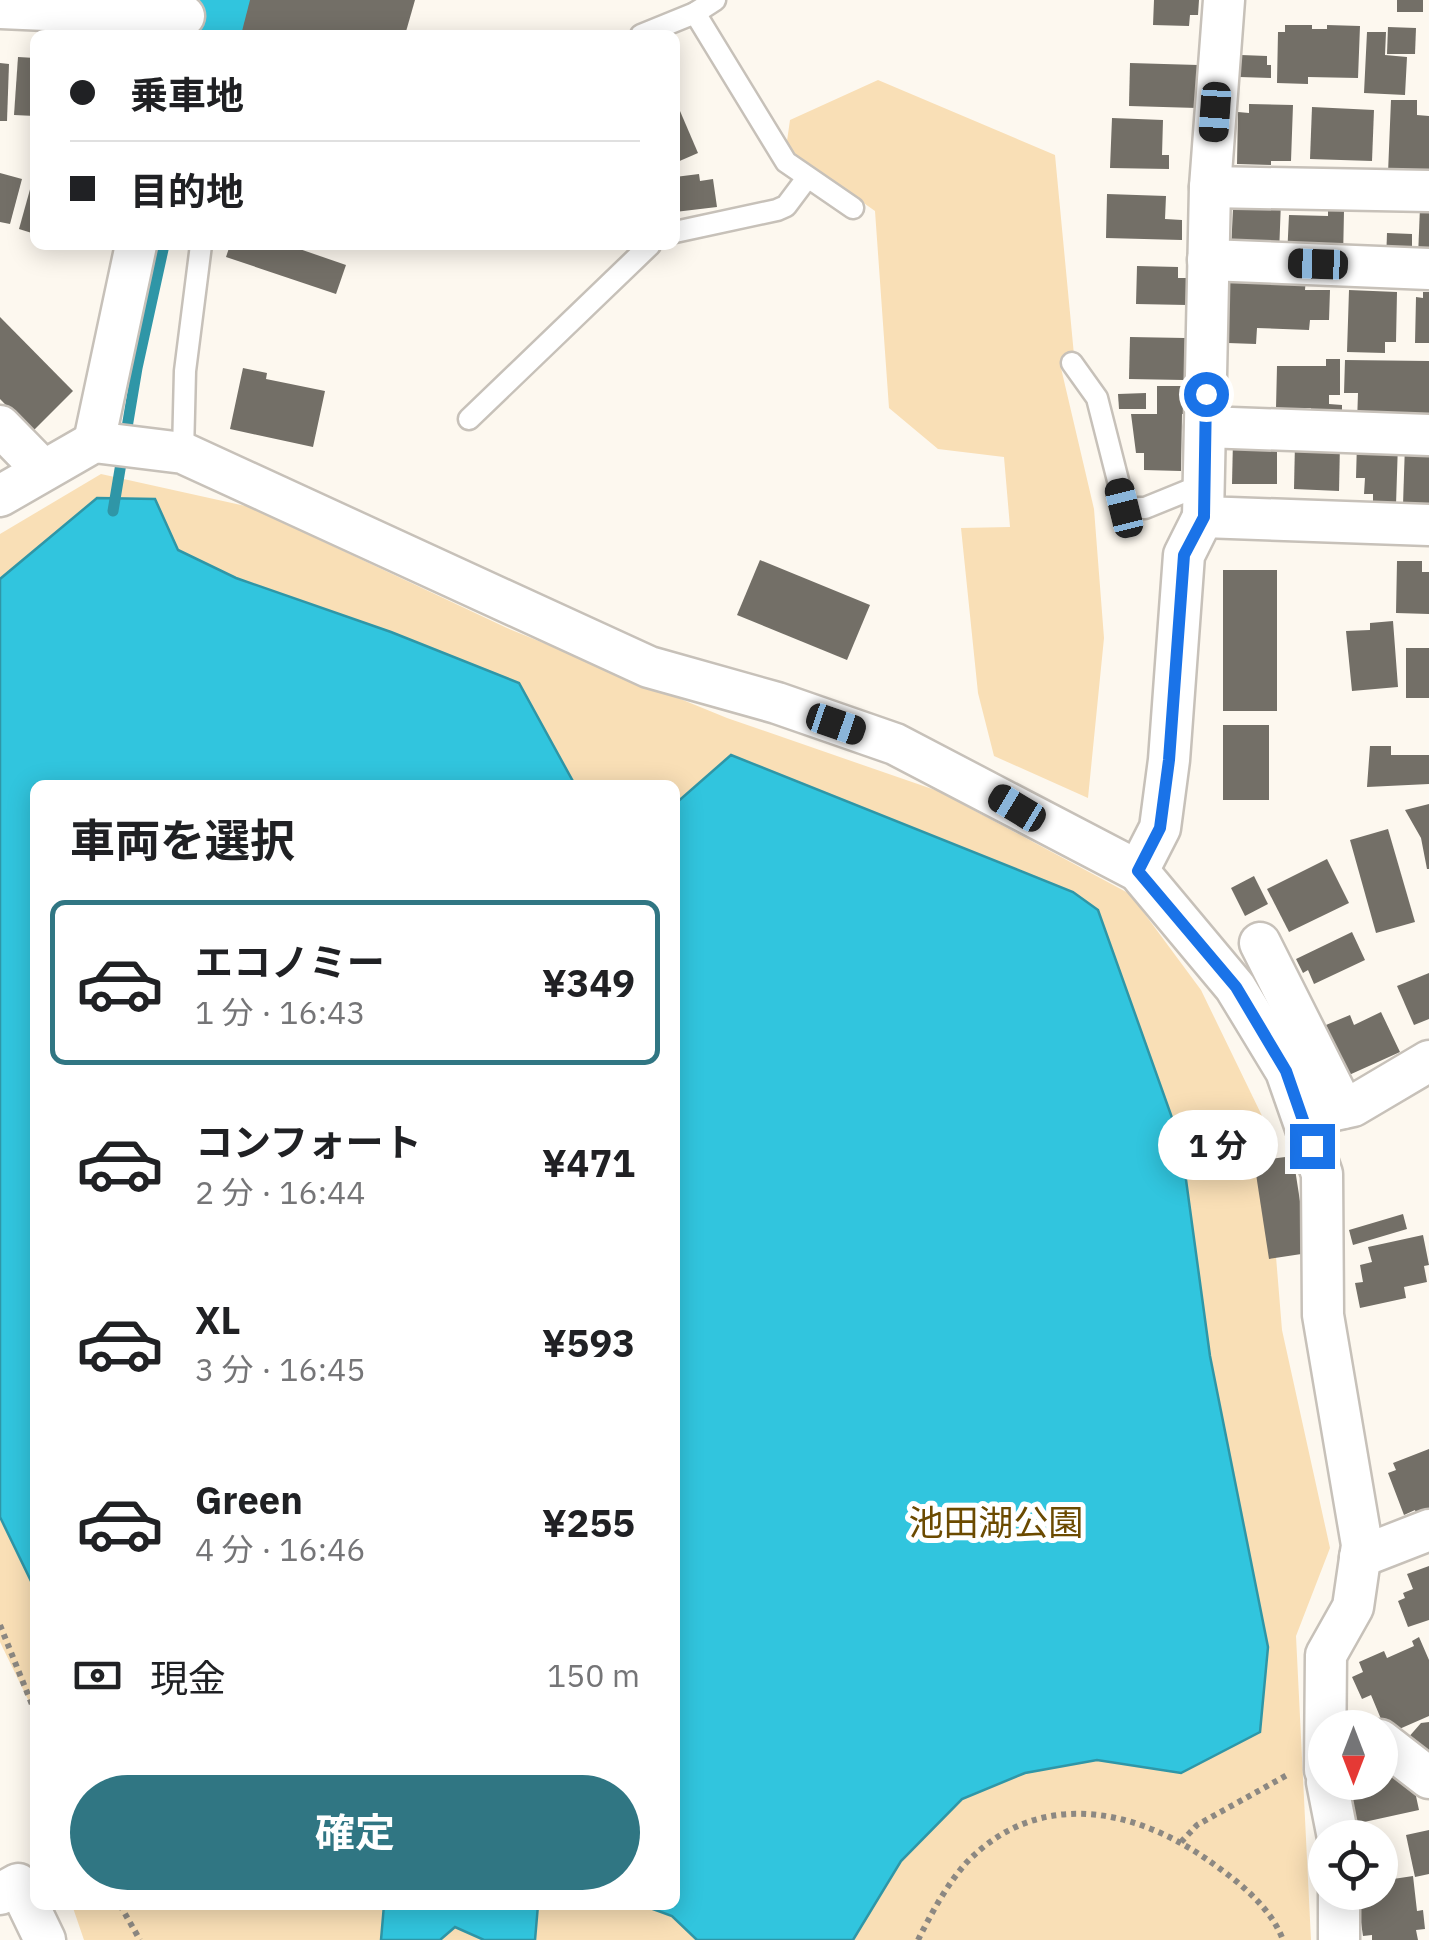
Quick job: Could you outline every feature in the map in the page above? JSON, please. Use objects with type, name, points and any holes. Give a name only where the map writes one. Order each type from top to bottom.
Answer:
[{"type":"street","points":[[1138,871],[1160,828],[1169,760],[1184,555],[1204,500],[1210,187],[1224,0]]},
{"type":"street","points":[[0,8],[186,24]]},
{"type":"street","points":[[1210,187],[1429,191]]},
{"type":"street","points":[[134,448],[136,250]]},
{"type":"street","points":[[1208,260],[1429,268]]},
{"type":"street","points":[[0,426],[43,470]]},
{"type":"street","points":[[1205,427],[1429,436]]},
{"type":"street","points":[[0,496],[43,470],[134,448],[649,667],[777,703],[895,744],[1138,871],[1236,987],[1286,1071],[1322,1174],[1323,1314],[1362,1544],[1353,1607],[1326,1655],[1324,1710]]},
{"type":"street","points":[[1204,500],[1429,526]]},
{"type":"street","points":[[1260,943],[1343,1108]]},
{"type":"street","points":[[1302,1118],[1353,1106],[1429,1062]]},
{"type":"street","points":[[1360,1557],[1429,1530]]},
{"type":"street","points":[[1398,1754],[1429,1778]]},
{"type":"street","points":[[0,1894],[18,1884],[30,1909]]},
{"type":"street","points":[[31,1910],[45,1940]]},
{"type":"street","points":[[1339,1910],[1339,1940]]},
{"type":"lane","points":[[653,30],[715,0]]},
{"type":"lane","points":[[694,13],[786,162],[853,208]]},
{"type":"lane","points":[[680,231],[777,210],[786,206],[806,178]]},
{"type":"lane","points":[[134,448],[185,372],[200,250]]},
{"type":"lane","points":[[469,419],[645,250]]},
{"type":"lane","points":[[1072,363],[1097,398],[1124,508],[1204,500]]},
{"type":"path","points":[[0,1625],[30,1700]]},
{"type":"path","points":[[1181,1842],[1196,1825],[1293,1772],[1308,1742]]},
{"type":"path","points":[[918,1940],[965,1864],[988,1844],[1060,1813],[1095,1812],[1134,1822],[1181,1842],[1250,1893],[1278,1927],[1283,1940]]},
{"type":"path","points":[[123,1910],[140,1940]]},
{"type":"green space","points":[[878,80],[1055,155],[1074,355],[1061,368],[1094,509],[1104,638],[1088,798],[994,756],[978,693],[961,528],[1010,527],[1004,457],[938,449],[889,408],[875,211],[786,148],[790,120]]},
{"type":"green space","name":"池田湖公園","points":[[101,474],[250,507],[507,628],[727,718],[938,791],[1130,894],[1201,990],[1265,1122],[1282,1330],[1330,1548],[1296,1636],[1311,1940],[84,1940],[74,1910],[680,1910],[680,780],[30,780],[30,1704],[0,1642],[0,534]]},
{"type":"water","points":[[97,498],[155,499],[178,550],[236,578],[391,632],[519,683],[572,780],[30,780],[30,1579],[0,1517],[0,579]]},
{"type":"water","points":[[731,755],[1073,892],[1098,910],[1181,1143],[1210,1356],[1268,1647],[1260,1732],[1181,1773],[1097,1760],[1025,1773],[962,1799],[901,1861],[853,1940],[697,1940],[672,1916],[656,1910],[680,1910],[680,800]]},
{"type":"water","points":[[384,1910],[538,1910],[535,1940],[484,1940],[455,1927],[440,1940],[381,1940]]},
{"type":"building","points":[[250,0],[415,0],[406,30],[242,30]]},
{"type":"building","points":[[1154,0],[1199,0],[1198,15],[1190,15],[1189,26],[1153,25]]},
{"type":"building","points":[[1397,0],[1423,0],[1423,12],[1397,12]]},
{"type":"building","points":[[1285,25],[1312,25],[1312,29],[1327,29],[1327,25],[1360,26],[1358,78],[1308,77],[1308,84],[1277,83],[1278,32],[1285,32]]},
{"type":"building","points":[[1388,27],[1416,28],[1415,54],[1387,54]]},
{"type":"building","points":[[1367,32],[1386,32],[1385,55],[1407,57],[1405,95],[1364,93]]},
{"type":"building","points":[[1241,55],[1267,56],[1271,78],[1240,77]]},
{"type":"building","points":[[18,57],[30,58],[30,116],[14,115]]},
{"type":"building","points":[[0,63],[9,64],[7,121],[0,121]]},
{"type":"building","points":[[1130,63],[1198,65],[1197,108],[1129,106]]},
{"type":"building","points":[[1391,100],[1417,100],[1417,115],[1429,116],[1429,174],[1388,173]]},
{"type":"building","points":[[1249,104],[1293,105],[1291,161],[1237,164],[1238,112],[1249,113]]},
{"type":"building","points":[[1312,107],[1374,110],[1372,161],[1310,159]]},
{"type":"building","points":[[680,111],[698,153],[680,161]]},
{"type":"building","points":[[1112,118],[1163,120],[1162,155],[1169,155],[1169,169],[1110,168]]},
{"type":"building","points":[[0,173],[22,179],[10,224],[0,222]]},
{"type":"building","points":[[699,174],[700,181],[713,179],[717,207],[680,211],[680,176]]},
{"type":"building","points":[[30,189],[30,232],[19,229]]},
{"type":"building","points":[[1107,194],[1166,196],[1165,219],[1182,220],[1182,240],[1106,238]]},
{"type":"building","points":[[1254,200],[1281,201],[1279,254],[1231,251],[1233,208],[1254,208]]},
{"type":"building","points":[[1420,207],[1429,207],[1429,258],[1418,257]]},
{"type":"building","points":[[1328,211],[1344,211],[1343,259],[1287,257],[1289,215],[1328,216]]},
{"type":"building","points":[[1387,233],[1412,234],[1412,262],[1386,262]]},
{"type":"building","points":[[228,250],[302,250],[346,265],[336,294],[226,257]]},
{"type":"building","points":[[1137,266],[1178,267],[1178,278],[1188,278],[1187,305],[1136,304]]},
{"type":"building","points":[[1230,272],[1306,277],[1305,290],[1330,290],[1329,320],[1310,320],[1309,330],[1257,328],[1256,344],[1228,343]]},
{"type":"building","points":[[1349,290],[1397,292],[1396,342],[1385,342],[1385,353],[1347,352]]},
{"type":"building","points":[[1423,292],[1429,292],[1429,343],[1415,343],[1416,297],[1423,298]]},
{"type":"building","points":[[0,317],[73,391],[32,432],[0,399]]},
{"type":"building","points":[[1130,337],[1185,338],[1184,380],[1129,379]]},
{"type":"building","points":[[1326,359],[1340,359],[1340,395],[1329,395],[1329,404],[1342,405],[1342,421],[1311,421],[1311,408],[1276,408],[1277,366],[1326,366]]},
{"type":"building","points":[[1345,360],[1429,361],[1429,419],[1357,423],[1358,393],[1344,393]]},
{"type":"building","points":[[243,368],[267,373],[266,379],[325,391],[313,447],[230,429]]},
{"type":"building","points":[[1157,386],[1187,386],[1187,414],[1182,414],[1181,471],[1144,470],[1144,453],[1136,453],[1131,414],[1157,414]]},
{"type":"building","points":[[1146,393],[1146,409],[1119,409],[1118,394]]},
{"type":"building","points":[[1233,440],[1277,440],[1277,484],[1232,484]]},
{"type":"building","points":[[1295,442],[1340,443],[1339,491],[1294,489]]},
{"type":"building","points":[[1357,442],[1398,443],[1396,505],[1373,505],[1373,494],[1364,494],[1365,478],[1356,478]]},
{"type":"building","points":[[1405,444],[1429,445],[1429,507],[1403,505]]},
{"type":"building","points":[[760,560],[870,605],[847,660],[737,615]]},
{"type":"building","points":[[1397,561],[1422,561],[1422,572],[1429,572],[1429,614],[1396,613]]},
{"type":"building","points":[[1223,570],[1277,570],[1277,711],[1223,711]]},
{"type":"building","points":[[1393,621],[1398,687],[1352,691],[1346,631],[1370,630],[1370,623]]},
{"type":"building","points":[[1406,648],[1429,648],[1429,698],[1406,698]]},
{"type":"building","points":[[1223,725],[1269,725],[1269,800],[1223,800]]},
{"type":"building","points":[[1370,746],[1391,746],[1391,755],[1429,755],[1429,784],[1367,787]]},
{"type":"building","points":[[1429,804],[1427,869],[1421,838],[1405,810]]},
{"type":"building","points":[[1388,829],[1415,922],[1376,933],[1350,840]]},
{"type":"building","points":[[1327,859],[1349,903],[1289,932],[1267,889]]},
{"type":"building","points":[[1254,876],[1268,904],[1245,916],[1231,888]]},
{"type":"building","points":[[1352,932],[1365,960],[1314,984],[1308,970],[1303,973],[1296,959]]},
{"type":"building","points":[[1429,973],[1429,1019],[1414,1025],[1397,986]]},
{"type":"building","points":[[1381,1012],[1400,1052],[1349,1075],[1326,1025],[1350,1015],[1354,1025]]},
{"type":"building","points":[[1293,1156],[1308,1253],[1269,1259],[1254,1161]]},
{"type":"building","points":[[1403,1214],[1407,1229],[1353,1245],[1349,1230]]},
{"type":"building","points":[[1423,1235],[1429,1265],[1424,1266],[1427,1282],[1404,1287],[1406,1298],[1360,1308],[1355,1283],[1363,1282],[1360,1265],[1372,1262],[1368,1247]]},
{"type":"building","points":[[1429,1449],[1429,1515],[1418,1519],[1415,1510],[1404,1515],[1388,1473],[1396,1470],[1393,1463]]},
{"type":"building","points":[[1429,1566],[1429,1620],[1408,1627],[1398,1601],[1405,1598],[1403,1593],[1413,1589],[1407,1574]]},
{"type":"building","points":[[1419,1637],[1429,1660],[1429,1716],[1398,1730],[1398,1710],[1377,1710],[1371,1695],[1362,1699],[1352,1677],[1363,1672],[1359,1662],[1384,1651],[1387,1658],[1414,1646],[1412,1641]]},
{"type":"building","points":[[1429,1722],[1429,1757],[1407,1739],[1421,1723]]},
{"type":"building","points":[[1398,1762],[1411,1773],[1419,1810],[1354,1820],[1349,1800],[1398,1800]]},
{"type":"building","points":[[1429,1830],[1429,1874],[1415,1877],[1406,1835]]},
{"type":"building","points":[[1413,1876],[1417,1911],[1423,1910],[1425,1929],[1416,1930],[1418,1940],[1372,1940],[1372,1935],[1363,1936],[1359,1910],[1398,1910],[1398,1878]]},
{"type":"waterway","points":[[213,30],[221,0]]},
{"type":"waterway","points":[[113,511],[137,368],[163,250]]},
{"type":"route","points":[[1206,394],[1204,517],[1184,555],[1169,760],[1160,828],[1138,871],[1236,987],[1286,1071],[1312,1146]]}]
